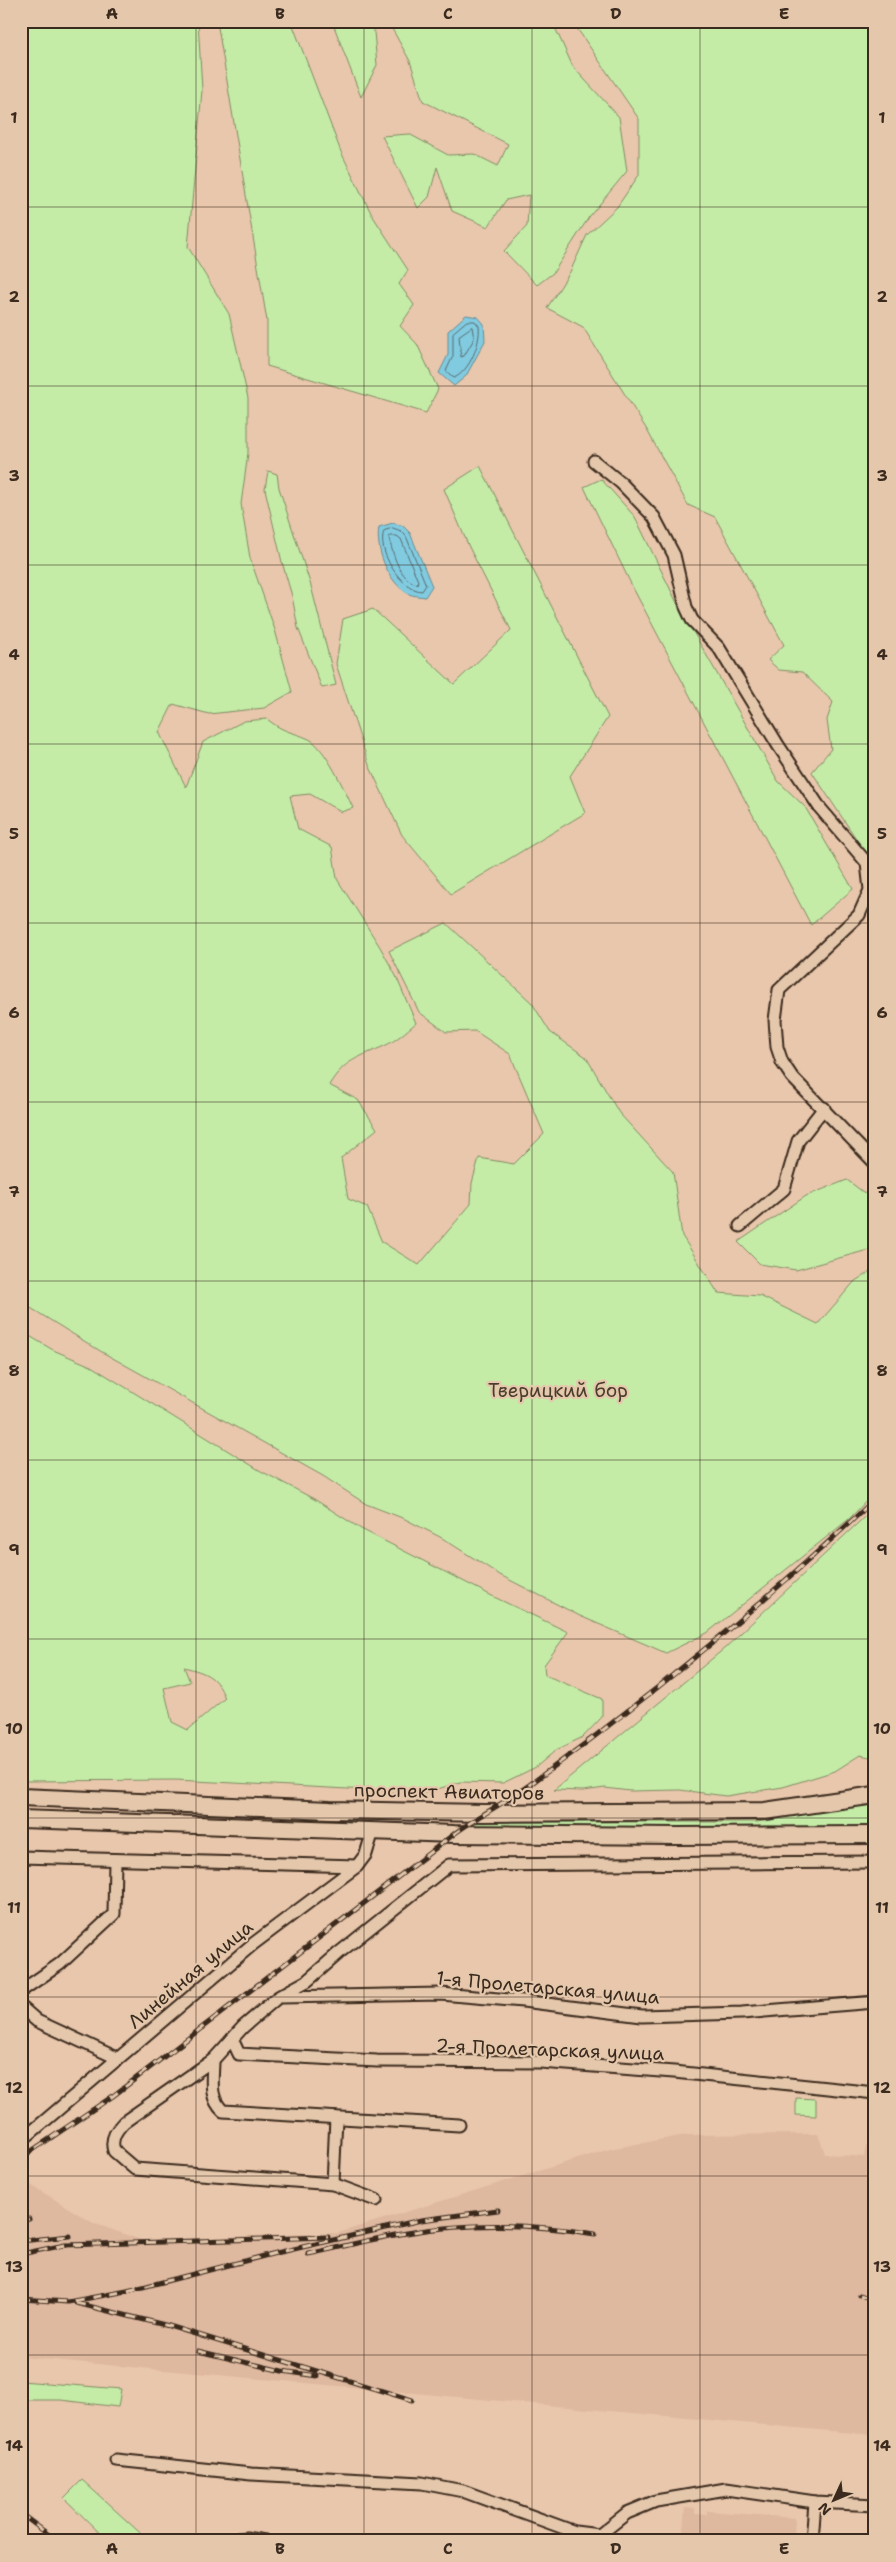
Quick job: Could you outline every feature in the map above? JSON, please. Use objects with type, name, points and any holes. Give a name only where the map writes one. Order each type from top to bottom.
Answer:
[{"type":"main road","name":"проспект Авиаторов","points":[[21,1798],[330,1810],[483,1813],[765,1811],[875,1795]]},
{"type":"main road","points":[[21,1819],[373,1831],[658,1836],[875,1835]]},
{"type":"street","points":[[594,461],[621,483],[654,517],[674,555],[686,607],[692,620],[718,648],[778,746],[820,808],[868,863],[870,890],[858,916],[779,990],[775,1020],[777,1047],[782,1062],[792,1077],[875,1163]]},
{"type":"street","points":[[740,1226],[784,1189],[798,1140],[824,1108]]},
{"type":"street","name":"Линейная улица","points":[[21,2140],[253,1944],[357,1866],[366,1854],[373,1831]]},
{"type":"street","points":[[21,1857],[357,1866]]},
{"type":"street","points":[[21,1991],[60,1964],[114,1914],[115,1860]]},
{"type":"street","points":[[376,2200],[333,2184],[135,2169],[114,2151],[112,2145],[117,2129],[213,2060],[232,2039],[278,1997],[307,1981],[340,1952],[449,1866],[875,1862]]},
{"type":"street","name":"1-я Пролетарская улица","points":[[278,1997],[441,1994],[523,2001],[642,2016],[742,2013],[875,2002]]},
{"type":"street","points":[[21,2007],[37,2020],[117,2058]]},
{"type":"street","name":"2-я Пролетарская улица","points":[[232,2039],[239,2054],[377,2061],[540,2062],[674,2072],[875,2093]]},
{"type":"street","points":[[213,2060],[212,2097],[215,2104],[224,2111],[459,2125]]},
{"type":"street","points":[[333,2184],[336,2118]]},
{"type":"street","points":[[116,2460],[251,2474],[422,2483],[463,2491],[596,2538],[627,2513],[656,2501],[726,2489],[815,2502],[875,2505]]},
{"type":"street","points":[[812,2541],[815,2502]]},
{"type":"street","points":[[219,2541],[246,2538],[265,2541]]},
{"type":"shaded area","points":[[818,2134],[825,2154],[864,2157],[866,2145],[875,2145],[875,2435],[21,2357],[21,2179],[93,2223],[141,2240],[338,2233],[610,2149],[686,2135]]},
{"type":"shaded area","points":[[685,2508],[695,2509],[695,2514],[707,2515],[707,2511],[795,2518],[794,2537],[807,2539],[806,2541],[682,2541]]},
{"type":"green space","name":"Тверицкий бор","points":[[21,21],[198,21],[202,90],[188,247],[229,314],[248,398],[248,453],[241,504],[250,558],[275,630],[292,692],[264,708],[209,714],[173,704],[159,732],[186,787],[203,742],[244,721],[267,719],[283,729],[309,739],[322,751],[353,808],[341,812],[310,794],[290,796],[298,829],[332,847],[337,879],[396,976],[416,1023],[393,1041],[347,1064],[329,1085],[358,1100],[377,1129],[341,1158],[348,1199],[367,1207],[382,1242],[419,1265],[471,1204],[472,1183],[479,1158],[514,1164],[544,1134],[510,1054],[475,1031],[446,1032],[419,1012],[389,951],[446,923],[532,1003],[550,1032],[586,1057],[619,1113],[673,1172],[682,1236],[718,1293],[760,1296],[818,1324],[855,1281],[875,1269],[875,1492],[849,1519],[707,1633],[666,1653],[580,1616],[500,1575],[442,1538],[405,1519],[366,1504],[323,1476],[102,1352],[21,1302]]},
{"type":"green space","points":[[217,21],[292,23],[341,152],[372,215],[408,270],[399,284],[414,305],[400,326],[417,344],[438,389],[426,413],[267,366],[267,321]]},
{"type":"green space","points":[[332,21],[373,21],[377,65],[361,97]]},
{"type":"green space","points":[[385,21],[552,21],[573,67],[619,117],[627,171],[589,217],[553,273],[537,285],[504,251],[527,226],[529,195],[506,200],[488,227],[452,211],[437,167],[429,197],[418,208],[382,136],[409,134],[448,155],[474,154],[498,166],[508,144],[423,101],[410,61],[390,25]]},
{"type":"green space","points":[[572,21],[875,21],[875,850],[869,858],[812,772],[831,749],[827,720],[833,702],[802,672],[779,670],[768,660],[784,645],[715,517],[688,505],[647,430],[583,327],[547,308],[570,272],[587,235],[617,207],[639,175],[639,119]]},
{"type":"green space","points":[[480,466],[608,717],[570,776],[585,813],[451,894],[402,835],[369,765],[336,664],[343,619],[373,609],[454,684],[511,630],[469,547],[444,489]]},
{"type":"green space","points":[[268,471],[277,474],[279,488],[311,586],[336,685],[322,688],[298,628],[292,596],[265,489]]},
{"type":"green space","points":[[601,479],[635,517],[678,605],[778,781],[805,807],[853,889],[811,925],[632,586],[584,487]]},
{"type":"green space","points":[[847,1180],[875,1201],[875,1248],[796,1270],[760,1264],[738,1242],[806,1196]]},
{"type":"green space","points":[[21,1331],[53,1350],[91,1366],[259,1470],[314,1499],[361,1529],[494,1597],[568,1632],[544,1665],[545,1675],[602,1699],[602,1717],[583,1737],[556,1750],[536,1767],[503,1783],[460,1782],[425,1793],[176,1780],[21,1781]],"holes":[[[184,1667],[210,1676],[218,1685],[225,1698],[188,1730],[172,1722],[164,1688],[190,1682]]]},
{"type":"green space","points":[[875,1507],[875,1758],[860,1755],[835,1771],[783,1787],[726,1796],[680,1790],[630,1791],[605,1788],[583,1791],[554,1790],[725,1648]]},
{"type":"green space","points":[[875,1803],[875,1828],[469,1829],[478,1822],[757,1822]]},
{"type":"green space","points":[[796,2098],[816,2099],[816,2116],[796,2115]]},
{"type":"green space","points":[[21,2381],[121,2389],[118,2407],[61,2400],[21,2400]]},
{"type":"green space","points":[[82,2480],[149,2541],[108,2541],[64,2498]]},
{"type":"water","points":[[466,315],[478,317],[484,324],[485,341],[466,376],[454,386],[439,373],[448,355],[448,331]]},
{"type":"water","points":[[393,523],[403,526],[410,533],[432,586],[425,597],[411,595],[402,589],[389,574],[385,565],[379,545],[379,527]]},
{"type":"railway","points":[[21,2158],[113,2096],[454,1834],[526,1787],[624,1714],[752,1610],[875,1499]]},
{"type":"railway","points":[[21,2299],[68,2302],[127,2291],[272,2254],[421,2220],[498,2210]]},
{"type":"railway","points":[[21,2221],[29,2219]]},
{"type":"railway","points":[[308,2254],[400,2234],[458,2227],[527,2226],[595,2234]]},
{"type":"railway","points":[[21,2241],[70,2236]]},
{"type":"railway","points":[[21,2254],[65,2245],[328,2237]]},
{"type":"railway","points":[[860,2295],[875,2300]]},
{"type":"railway","points":[[76,2303],[169,2326],[412,2400]]},
{"type":"railway","points":[[198,2351],[282,2371],[317,2376]]},
{"type":"railway","points":[[21,2514],[57,2541]]}]
